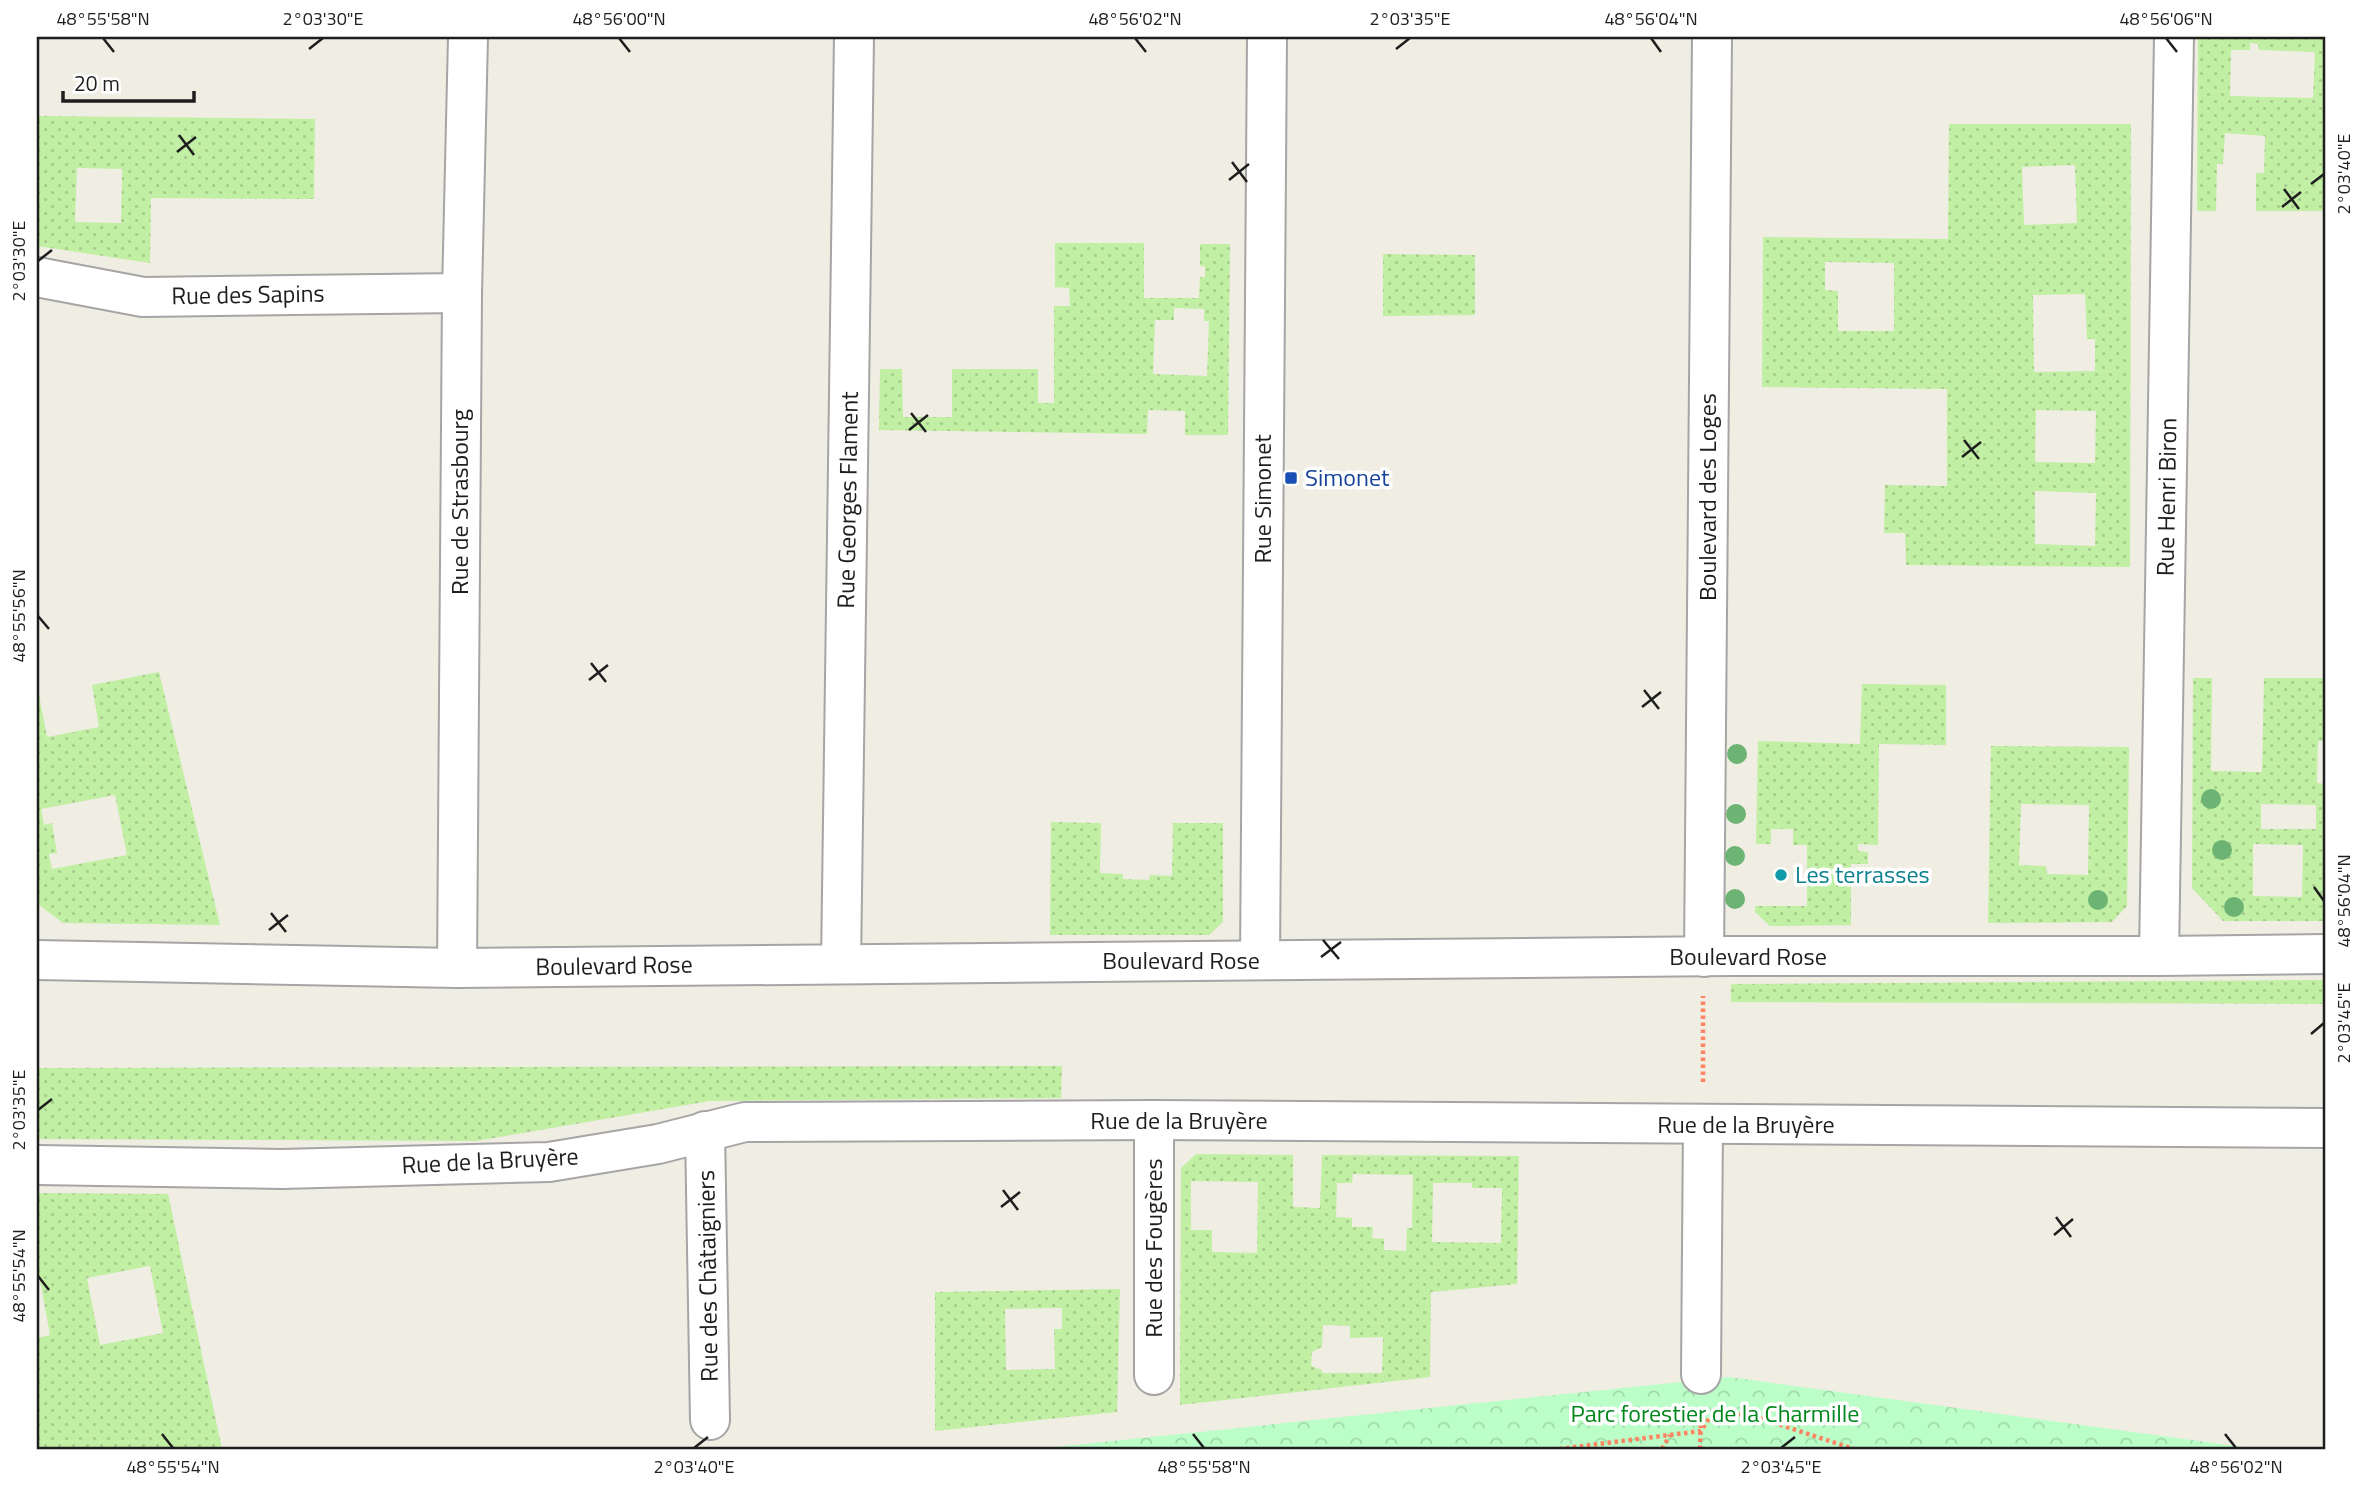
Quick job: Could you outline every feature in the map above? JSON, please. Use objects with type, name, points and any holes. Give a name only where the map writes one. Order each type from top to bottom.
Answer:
[{"type":"street","name":"Rue de Strasbourg","points":[[457,968],[462,293],[468,37]]},
{"type":"street","name":"Rue Georges Flament","points":[[841,964],[854,37]]},
{"type":"street","name":"Rue Simonet","points":[[1260,960],[1266,37]]},
{"type":"street","name":"Boulevard des Loges","points":[[1704,957],[1712,37]]},
{"type":"street","name":"Rue Henri Biron","points":[[2159,956],[2174,37]]},
{"type":"street","name":"Rue des Sapins","points":[[37,277],[143,297],[462,293]]},
{"type":"street","name":"Boulevard Rose","points":[[37,960],[457,968],[2326,954]]},
{"type":"street","name":"Rue de la Bruyère","points":[[37,1166],[282,1169],[549,1162],[658,1144],[746,1122],[1154,1120],[2326,1128]]},
{"type":"street","name":"Rue des Fougères","points":[[1154,1120],[1154,1375]]},
{"type":"street","points":[[1701,1374],[1703,1125]]},
{"type":"street","name":"Rue des Châtaigniers","points":[[705,1131],[710,1420]]},
{"type":"path","points":[[1703,1125],[1704,957]]},
{"type":"path","points":[[1559,1449],[1701,1431],[1710,1417],[1747,1415],[1854,1449]]},
{"type":"path","points":[[1662,1449],[1670,1434]]},
{"type":"green space","points":[[2198,37],[2326,37],[2326,211],[2256,211],[2256,173],[2264,173],[2265,136],[2225,133],[2223,164],[2217,164],[2216,211],[2197,211]],"holes":[[[2250,43],[2258,44],[2259,50],[2315,52],[2313,98],[2230,96],[2231,50],[2250,50]]]},
{"type":"green space","points":[[37,116],[315,119],[314,199],[151,198],[150,263],[37,246]],"holes":[[[77,168],[122,169],[121,223],[75,222]]]},
{"type":"green space","points":[[1949,124],[2131,124],[2130,567],[1906,565],[1905,533],[1884,533],[1885,485],[1947,486],[1947,389],[1762,387],[1763,237],[1948,239]],"holes":[[[2075,165],[2077,223],[2024,225],[2022,167]],[[1825,262],[1894,263],[1894,331],[1838,331],[1838,291],[1825,290]],[[2085,294],[2087,339],[2095,339],[2095,371],[2034,372],[2033,295]],[[2036,410],[2096,411],[2095,463],[2035,462]],[[2035,491],[2096,493],[2095,546],[2035,544]]]},
{"type":"green space","points":[[1055,243],[1144,243],[1144,298],[1199,298],[1200,277],[1205,277],[1205,266],[1200,266],[1200,244],[1230,244],[1228,435],[1185,435],[1185,411],[1148,410],[1147,434],[879,430],[880,369],[902,369],[903,417],[952,417],[952,369],[1038,369],[1038,403],[1054,403],[1054,306],[1070,306],[1069,288],[1055,287]],"holes":[[[1174,308],[1204,309],[1204,321],[1209,321],[1207,376],[1153,374],[1155,320],[1174,320]]]},
{"type":"green space","points":[[1383,254],[1475,255],[1475,315],[1383,316]]},
{"type":"green space","points":[[159,672],[220,925],[63,923],[39,905],[37,695],[47,737],[99,727],[92,685]],"holes":[[[115,795],[127,855],[52,869],[49,854],[57,853],[52,823],[44,825],[41,809]]]},
{"type":"green space","points":[[2193,678],[2212,678],[2211,771],[2262,772],[2264,678],[2326,678],[2326,741],[2318,741],[2317,783],[2326,784],[2326,921],[2223,921],[2192,888]],"holes":[[[2261,804],[2316,805],[2316,829],[2261,829]],[[2253,844],[2303,845],[2302,897],[2253,896]]]},
{"type":"green space","points":[[1862,684],[1946,685],[1946,745],[1879,744],[1878,845],[1858,844],[1858,851],[1868,852],[1868,864],[1851,864],[1851,925],[1770,926],[1755,912],[1755,906],[1807,906],[1807,845],[1793,845],[1793,829],[1771,829],[1771,844],[1756,844],[1758,741],[1860,744]]},
{"type":"green space","points":[[1991,746],[2129,747],[2127,906],[2112,922],[1988,923]],"holes":[[[2021,804],[2089,805],[2088,875],[2047,874],[2046,866],[2019,865]]]},
{"type":"green space","points":[[1051,822],[1101,823],[1100,873],[1123,874],[1123,879],[1149,880],[1150,875],[1172,876],[1173,823],[1223,823],[1223,922],[1209,935],[1050,935]]},
{"type":"green space","points":[[2326,980],[2326,1004],[1731,1002],[1731,984]]},
{"type":"green space","points":[[1062,1066],[1061,1098],[710,1101],[476,1141],[37,1139],[37,1068]]},
{"type":"green space","points":[[1196,1154],[1293,1155],[1293,1207],[1320,1208],[1322,1155],[1519,1156],[1517,1284],[1431,1292],[1430,1377],[1180,1405],[1181,1168]],"holes":[[[1353,1174],[1413,1175],[1412,1228],[1407,1228],[1406,1251],[1384,1250],[1384,1239],[1372,1238],[1373,1227],[1352,1227],[1352,1218],[1336,1217],[1337,1183],[1352,1183]],[[1191,1181],[1258,1182],[1257,1253],[1212,1252],[1212,1230],[1191,1230]],[[1433,1183],[1472,1183],[1472,1188],[1502,1188],[1501,1243],[1432,1242]],[[1323,1325],[1350,1326],[1350,1338],[1383,1337],[1382,1373],[1322,1373],[1322,1370],[1311,1366],[1312,1352],[1322,1347]]]},
{"type":"green space","points":[[37,1193],[168,1194],[222,1449],[37,1449],[37,1338],[50,1335],[37,1275]],"holes":[[[150,1266],[163,1333],[100,1345],[87,1278]]]},
{"type":"green space","points":[[1120,1289],[1117,1412],[935,1431],[935,1292]],"holes":[[[1062,1308],[1062,1329],[1054,1329],[1055,1369],[1006,1370],[1005,1309]]]},
{"type":"green space","name":"Parc forestier de la Charmille","points":[[1729,1377],[2258,1449],[1035,1449]]},
{"type":"place","name":"Simonet","points":[[1291,478]]},
{"type":"place","name":"Les terrasses","points":[[1781,875]]}]
